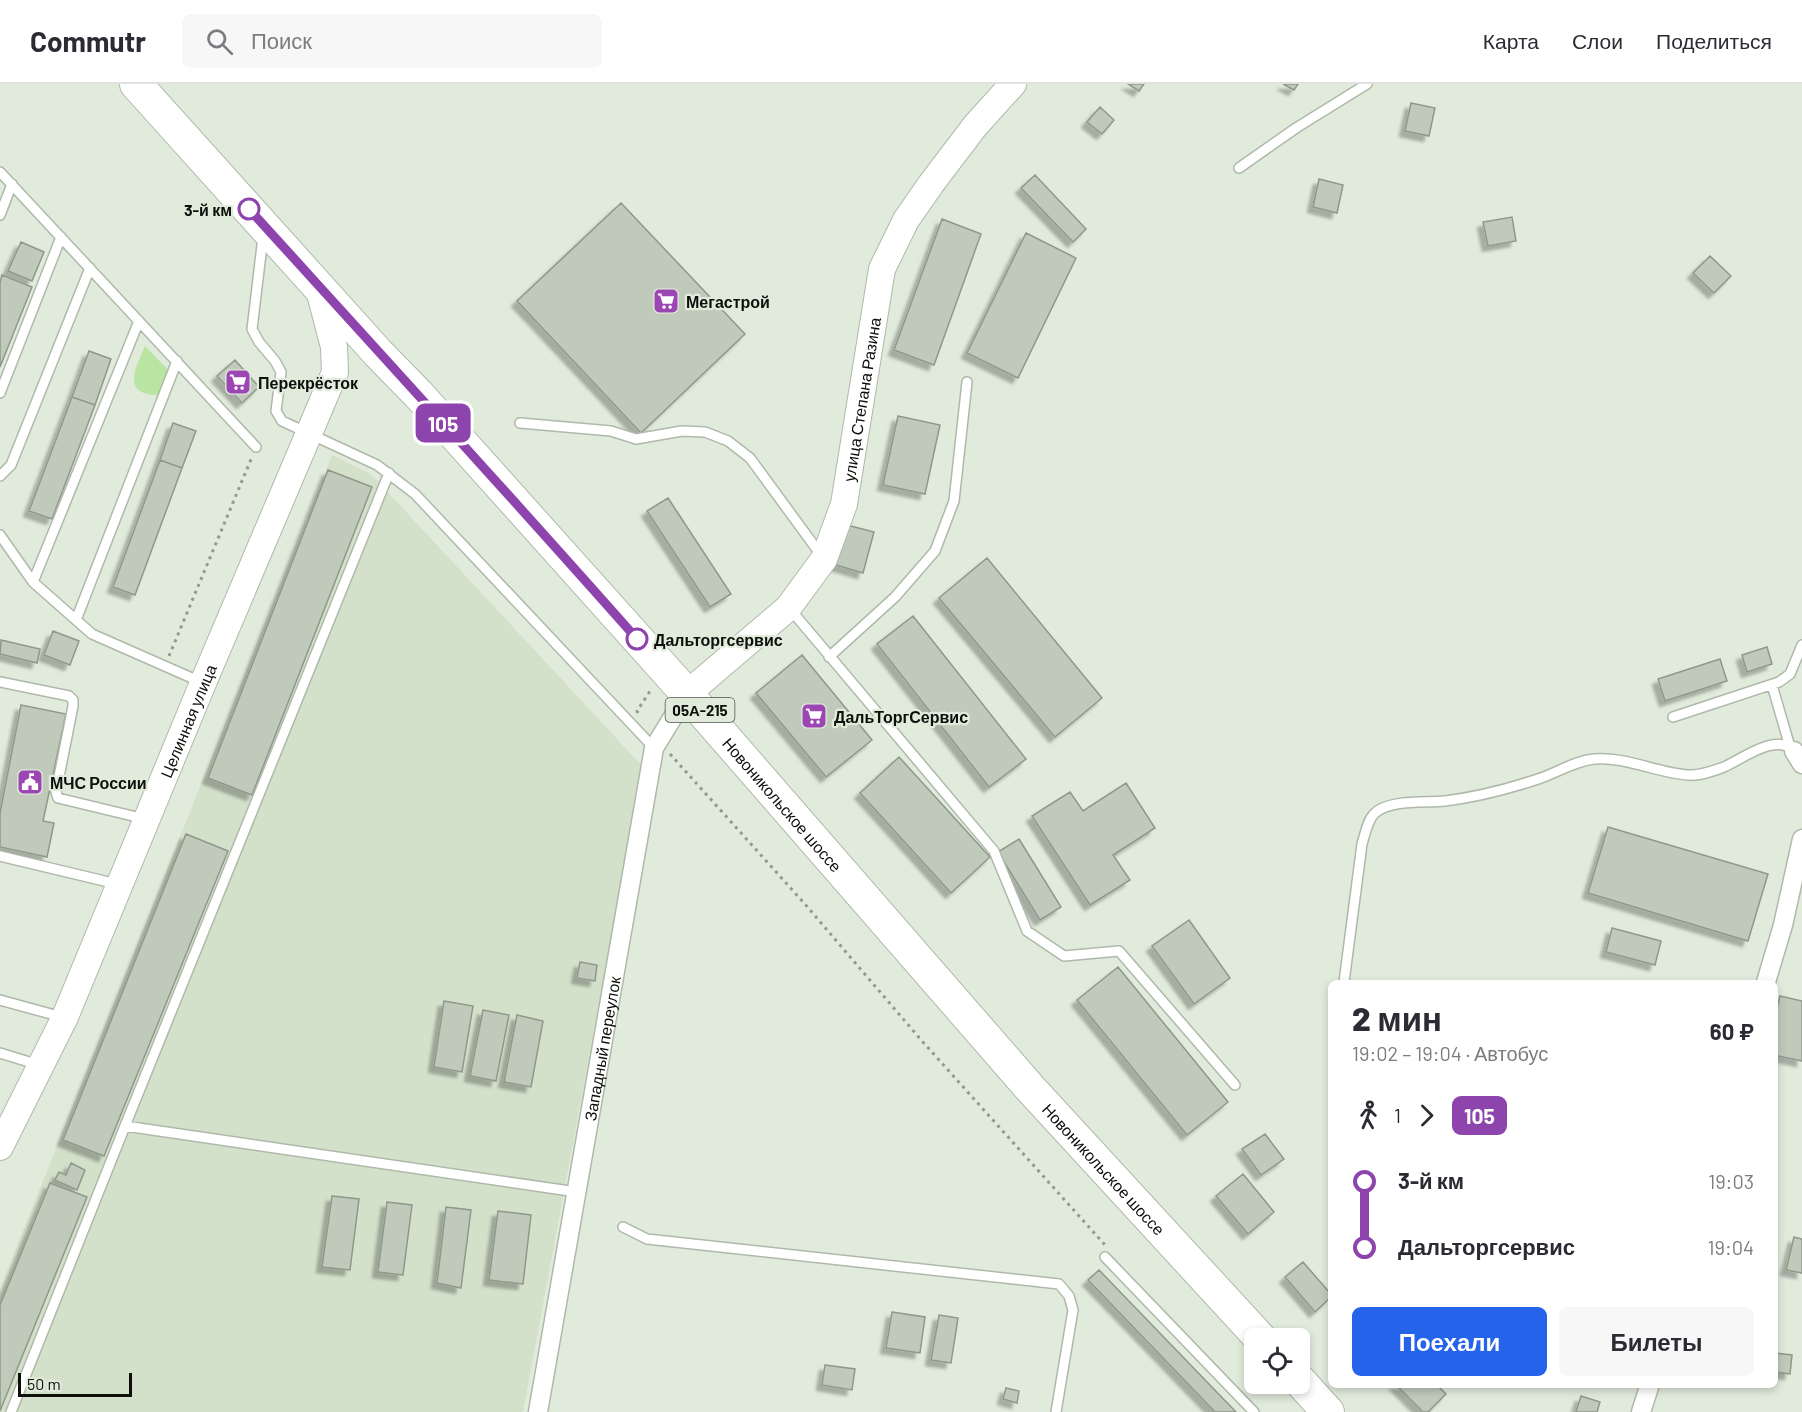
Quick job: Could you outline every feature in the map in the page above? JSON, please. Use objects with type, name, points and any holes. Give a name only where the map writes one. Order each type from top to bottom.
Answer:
[{"type":"highway","name":"Новоникольское шоссе","points":[[136,84],[687,694],[1030,1088],[1251,1328]]},
{"type":"highway","points":[[1310,1392],[1329,1412]]},
{"type":"main road","name":"улица Степана Разина","points":[[687,694],[788,608],[824,559],[844,504],[882,269],[906,220],[931,184],[975,126],[1013,84]]},
{"type":"main road","name":"Целинная улица","points":[[0,1147],[65,1017],[335,372],[334,347],[318,285]]},
{"type":"street","name":"Западный переулок","points":[[538,1412],[657,744],[687,694]]},
{"type":"street","points":[[1767,980],[1783,925],[1802,839]]},
{"type":"street","points":[[1641,1412],[1649,1388]]},
{"type":"lane","points":[[1239,168],[1296,128],[1367,84]]},
{"type":"lane","points":[[0,172],[256,447]]},
{"type":"lane","points":[[0,215],[12,184]]},
{"type":"lane","points":[[264,226],[252,329],[281,372],[276,411],[282,421],[349,450],[389,473],[415,494],[657,744]]},
{"type":"lane","points":[[0,393],[61,237]]},
{"type":"lane","points":[[0,476],[11,465],[90,268]]},
{"type":"lane","points":[[33,582],[139,321]]},
{"type":"lane","points":[[76,620],[177,361]]},
{"type":"lane","points":[[829,657],[895,597],[935,550],[954,501],[967,382]]},
{"type":"lane","points":[[520,423],[611,431],[636,439],[682,431],[705,432],[728,441],[750,458],[824,559]]},
{"type":"lane","points":[[11,1412],[389,473]]},
{"type":"lane","points":[[0,535],[33,582],[92,634],[203,683]]},
{"type":"lane","points":[[788,608],[994,850],[1028,931],[1064,956],[1119,951],[1235,1085]]},
{"type":"lane","points":[[1673,717],[1772,685],[1790,674],[1802,645]]},
{"type":"lane","points":[[0,682],[69,696],[72,700],[73,706],[56,792],[58,798],[148,819]]},
{"type":"lane","points":[[1772,685],[1796,754]]},
{"type":"lane","points":[[1344,980],[1362,844],[1374,814],[1406,803],[1443,801],[1494,792],[1540,779],[1573,764],[1595,759],[1688,775],[1701,774],[1724,767],[1756,750],[1779,744],[1796,754]]},
{"type":"lane","points":[[0,856],[120,885]]},
{"type":"lane","points":[[0,1000],[65,1017]]},
{"type":"lane","points":[[0,1053],[41,1066]]},
{"type":"lane","points":[[125,1126],[577,1192]]},
{"type":"lane","points":[[622,1227],[647,1239],[1059,1284],[1069,1296],[1073,1310],[1056,1412]]},
{"type":"lane","points":[[1106,1252],[1254,1412]]},
{"type":"path","points":[[165,666],[256,447]]},
{"type":"path","points":[[637,711],[657,744],[804,903],[1106,1252]]},
{"type":"shaded area","points":[[332,455],[371,474],[643,767],[523,1412],[0,1412],[0,1289]]},
{"type":"green space","points":[[145,346],[169,371],[157,395],[139,390],[135,385],[135,370]]},
{"type":"building","points":[[1128,84],[1144,84],[1139,91]]},
{"type":"building","points":[[1283,84],[1298,84],[1294,90]]},
{"type":"building","points":[[1411,103],[1435,108],[1429,136],[1405,131]]},
{"type":"building","points":[[1100,107],[1114,120],[1102,134],[1087,122]]},
{"type":"building","points":[[1035,175],[1086,229],[1073,242],[1021,188]]},
{"type":"building","points":[[1319,179],[1343,185],[1337,213],[1313,207]]},
{"type":"building","points":[[621,203],[745,334],[641,433],[517,301]]},
{"type":"building","points":[[1512,217],[1516,241],[1488,246],[1483,222]]},
{"type":"building","points":[[942,219],[981,234],[934,365],[894,350]]},
{"type":"building","points":[[1026,233],[1076,258],[1018,378],[967,353]]},
{"type":"building","points":[[21,242],[44,252],[32,281],[8,271]]},
{"type":"building","points":[[1710,256],[1731,276],[1714,293],[1693,273]]},
{"type":"building","points":[[2,275],[32,287],[0,367],[0,282]]},
{"type":"building","points":[[89,351],[111,359],[95,405],[72,397]]},
{"type":"building","name":"Перекрёсток","points":[[235,360],[259,387],[242,403],[217,376]]},
{"type":"building","points":[[72,397],[95,405],[52,519],[29,511]]},
{"type":"building","points":[[898,416],[940,425],[925,494],[883,485]]},
{"type":"building","points":[[173,423],[196,431],[182,468],[160,460]]},
{"type":"building","points":[[160,460],[182,468],[135,595],[113,587]]},
{"type":"building","points":[[328,470],[372,487],[252,795],[208,778]]},
{"type":"building","points":[[668,498],[731,594],[710,607],[647,511]]},
{"type":"building","points":[[847,525],[874,532],[863,573],[836,565]]},
{"type":"building","points":[[987,558],[1102,698],[1055,737],[939,598]]},
{"type":"building","points":[[913,616],[1026,759],[989,787],[877,644]]},
{"type":"building","points":[[53,631],[79,641],[70,665],[44,655]]},
{"type":"building","points":[[1,640],[40,649],[37,663],[0,654]]},
{"type":"building","points":[[1767,647],[1772,664],[1747,672],[1742,655]]},
{"type":"building","name":"ДальТоргСервис","points":[[802,655],[872,740],[826,777],[756,693]]},
{"type":"building","points":[[1720,659],[1727,681],[1665,701],[1658,679]]},
{"type":"building","points":[[21,705],[66,714],[43,821],[54,823],[47,857],[0,847],[0,813]]},
{"type":"building","points":[[899,757],[990,857],[951,893],[860,793]]},
{"type":"building","points":[[1126,783],[1155,828],[1113,855],[1130,880],[1090,905],[1032,816],[1070,792],[1083,811]]},
{"type":"building","points":[[1608,827],[1768,874],[1748,941],[1588,893]]},
{"type":"building","points":[[186,834],[228,851],[104,1156],[63,1140]]},
{"type":"building","points":[[1019,839],[1061,907],[1040,920],[998,852]]},
{"type":"building","points":[[1189,920],[1230,978],[1194,1004],[1152,946]]},
{"type":"building","points":[[1612,928],[1661,941],[1655,965],[1606,952]]},
{"type":"building","points":[[580,962],[597,965],[595,981],[577,978]]},
{"type":"building","points":[[1118,967],[1228,1102],[1187,1135],[1077,1000]]},
{"type":"building","points":[[1780,996],[1802,1001],[1802,1061],[1778,1056]]},
{"type":"building","points":[[444,1001],[473,1006],[462,1072],[434,1067]]},
{"type":"building","points":[[483,1010],[509,1015],[496,1081],[470,1076]]},
{"type":"building","points":[[517,1015],[543,1021],[531,1087],[504,1082]]},
{"type":"building","points":[[1265,1134],[1284,1159],[1261,1175],[1242,1149]]},
{"type":"building","points":[[71,1163],[85,1170],[77,1190],[55,1180],[59,1172],[66,1175]]},
{"type":"building","points":[[1243,1174],[1274,1212],[1248,1234],[1216,1196]]},
{"type":"building","points":[[50,1183],[87,1197],[0,1411],[0,1305]]},
{"type":"building","points":[[332,1196],[359,1199],[350,1270],[322,1267]]},
{"type":"building","points":[[387,1202],[412,1205],[403,1275],[378,1272]]},
{"type":"building","points":[[446,1207],[471,1210],[461,1288],[437,1283]]},
{"type":"building","points":[[498,1211],[531,1215],[523,1284],[489,1280]]},
{"type":"building","points":[[1794,1237],[1802,1239],[1802,1273],[1786,1270]]},
{"type":"building","points":[[1303,1262],[1328,1291],[1328,1300],[1315,1312],[1285,1277]]},
{"type":"building","points":[[1099,1270],[1236,1412],[1215,1412],[1088,1280]]},
{"type":"building","points":[[892,1312],[925,1317],[920,1353],[886,1348]]},
{"type":"building","points":[[939,1315],[958,1318],[951,1363],[931,1360]]},
{"type":"building","points":[[1778,1353],[1792,1355],[1790,1374],[1778,1372]]},
{"type":"building","points":[[825,1365],[855,1369],[852,1390],[822,1385]]},
{"type":"building","points":[[1006,1388],[1019,1391],[1017,1403],[1003,1399]]},
{"type":"building","points":[[1399,1388],[1440,1388],[1446,1394],[1428,1412],[1423,1412]]},
{"type":"building","points":[[1581,1396],[1600,1402],[1597,1412],[1576,1412]]},
{"type":"bus line","name":"105","points":[[249,209],[637,639]]},
{"type":"place","name":"3-й км","points":[[249,209]]},
{"type":"place","name":"Мегастрой","points":[[666,301]]},
{"type":"place","name":"Перекрёсток","points":[[238,382]]},
{"type":"place","name":"Дальторгсервис","points":[[637,639]]},
{"type":"place","name":"ДальТоргСервис","points":[[814,716]]},
{"type":"place","name":"МЧС России","points":[[30,782]]}]
